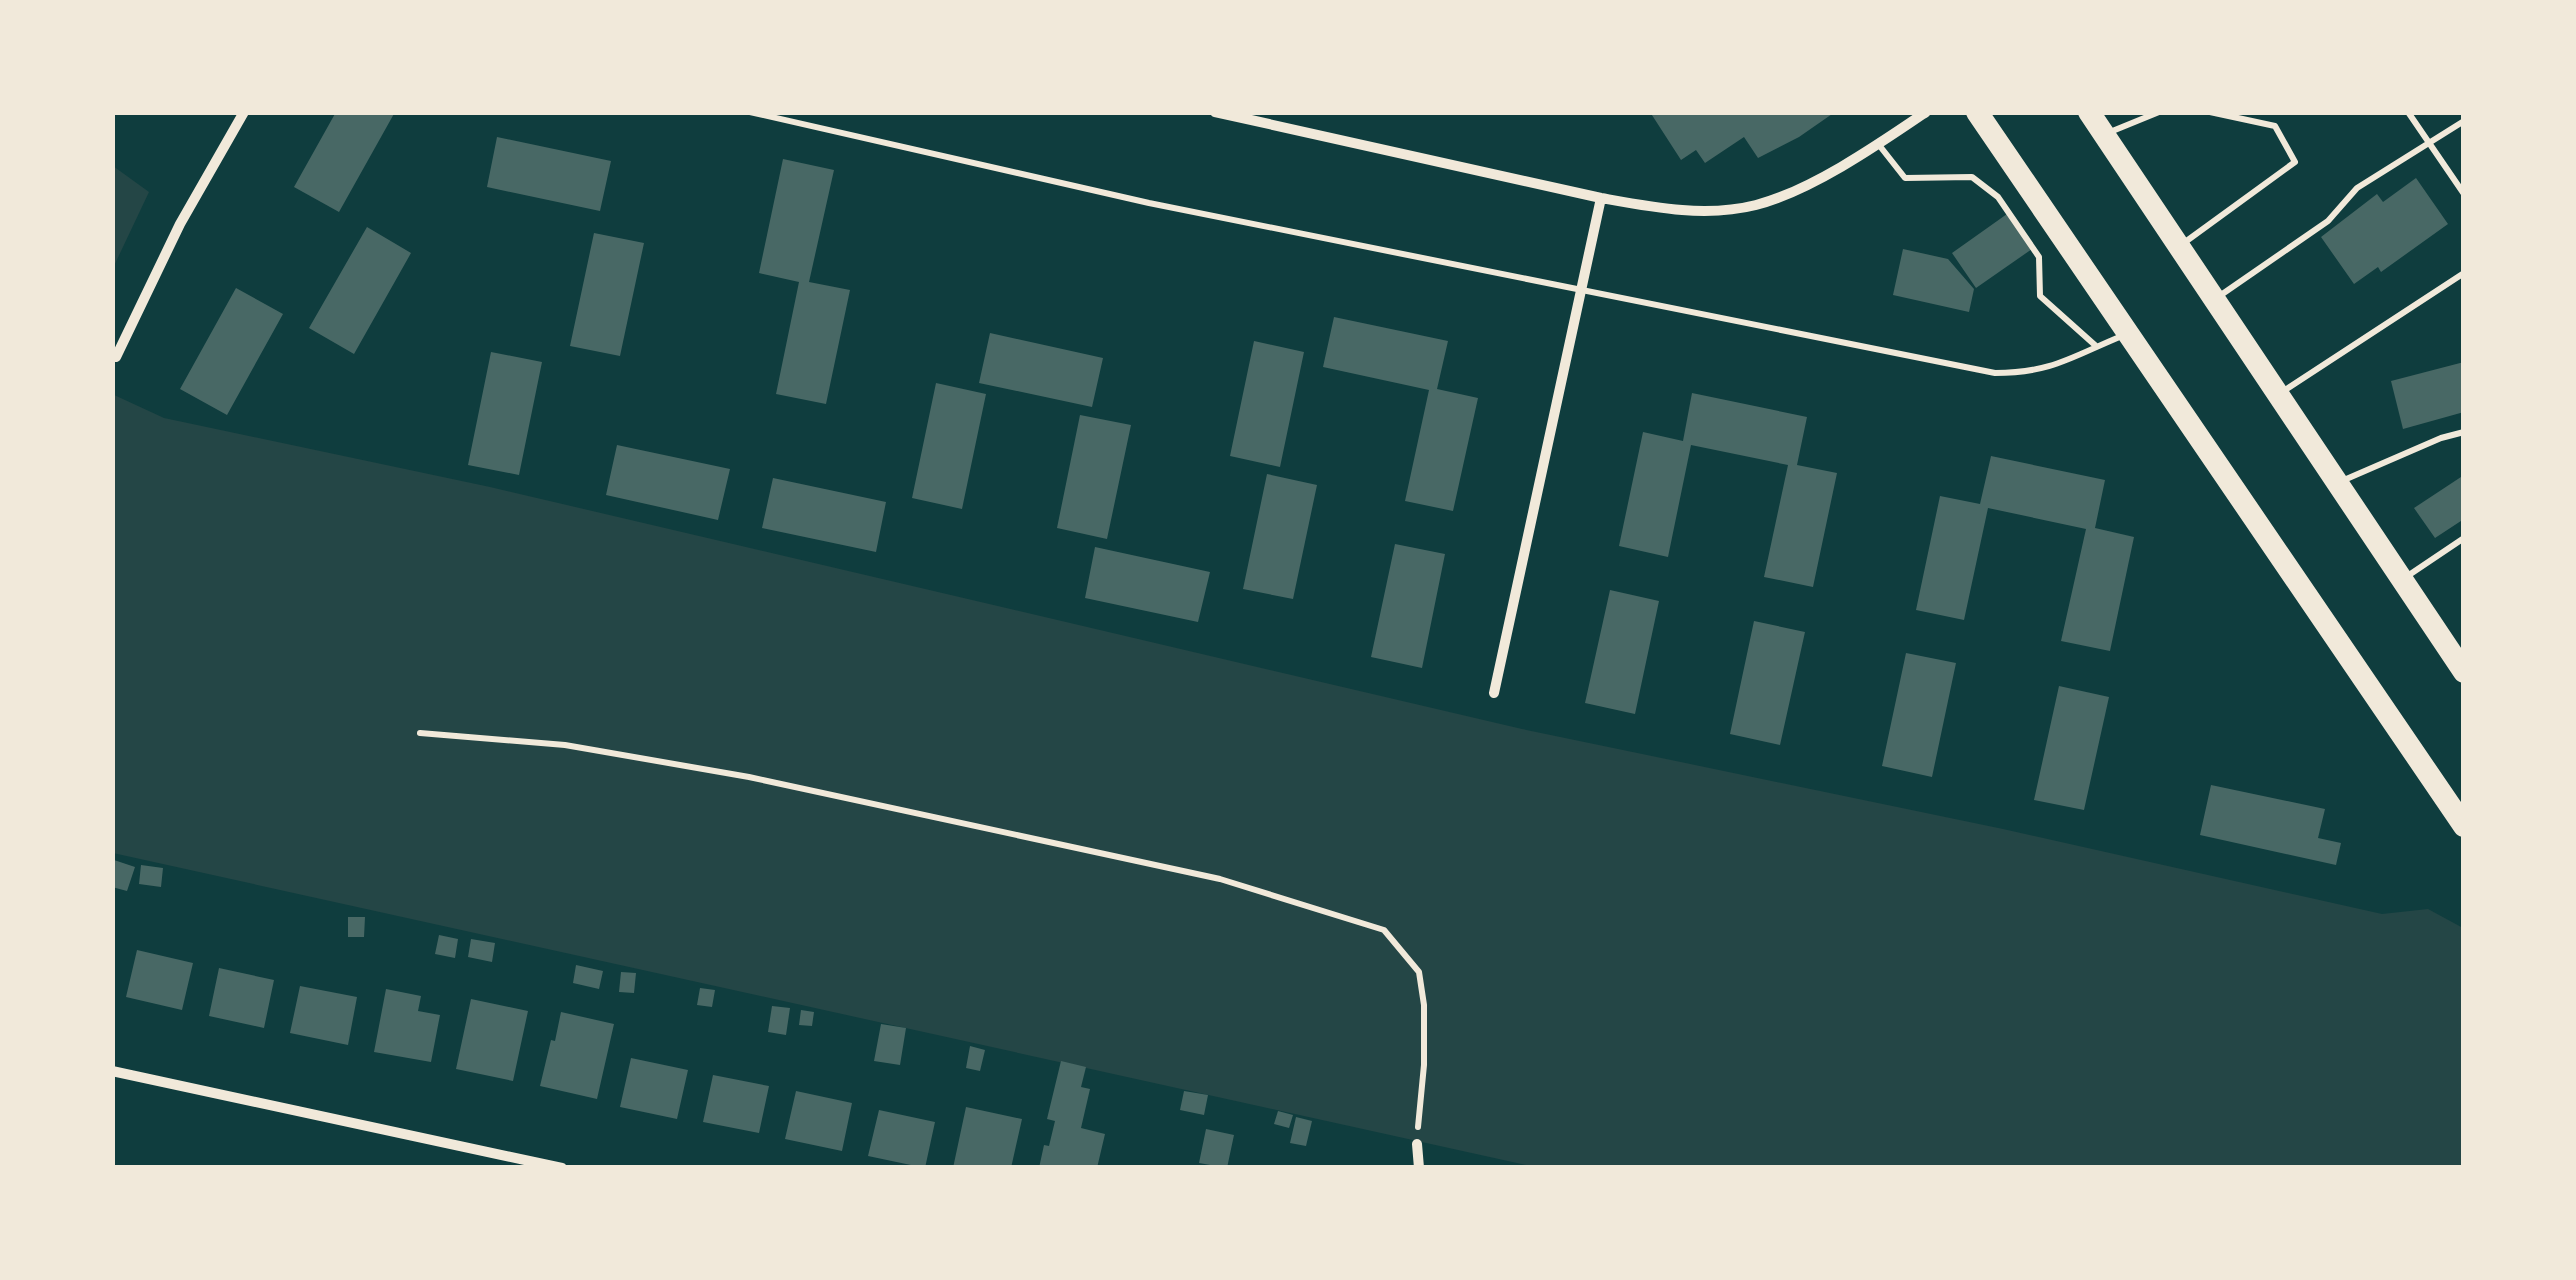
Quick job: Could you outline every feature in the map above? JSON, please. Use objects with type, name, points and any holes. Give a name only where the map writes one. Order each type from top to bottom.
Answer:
[{"type":"main road","points":[[1977,112],[2464,826]]},
{"type":"main road","points":[[2088,112],[2462,669]]},
{"type":"street","points":[[116,356],[180,224],[244,112]]},
{"type":"street","points":[[1215,112],[1666,210],[1721,210],[1757,205],[1835,169],[1926,112]]},
{"type":"street","points":[[1494,693],[1601,198]]},
{"type":"street","points":[[112,1071],[562,1168]]},
{"type":"street","points":[[1417,1144],[1418,1168]]},
{"type":"lane","points":[[750,112],[1149,203],[1995,374],[2052,368],[2128,334]]},
{"type":"lane","points":[[2104,134],[2159,112]]},
{"type":"lane","points":[[2179,248],[2296,162],[2275,126],[2210,112]]},
{"type":"lane","points":[[2408,112],[2464,194]]},
{"type":"lane","points":[[2214,300],[2328,221],[2358,188],[2464,121]]},
{"type":"lane","points":[[1879,144],[1905,178],[1972,176],[1998,196],[2039,256],[2040,296],[2096,346]]},
{"type":"lane","points":[[2276,396],[2464,273]]},
{"type":"lane","points":[[2336,484],[2441,438],[2464,432]]},
{"type":"lane","points":[[2401,580],[2464,538]]},
{"type":"path","points":[[420,733],[565,745],[749,777],[1220,879],[1384,930],[1419,972],[1422,988],[1424,1064],[1417,1144]]},
{"type":"shaded area","points":[[113,166],[149,192],[113,268]]},
{"type":"shaded area","points":[[112,394],[164,418],[490,487],[1522,729],[2003,829],[2382,914],[2428,909],[2463,928],[2463,1167],[1535,1167],[113,853]]},
{"type":"building","points":[[336,112],[395,112],[339,212],[294,187]]},
{"type":"building","points":[[1650,112],[1835,112],[1758,158],[1744,137],[1705,163],[1696,150],[1681,160]]},
{"type":"building","points":[[497,137],[611,161],[600,211],[487,187]]},
{"type":"building","points":[[783,159],[834,170],[809,282],[850,290],[826,404],[776,394],[799,282],[759,273]]},
{"type":"building","points":[[2416,178],[2448,224],[2381,272],[2378,267],[2354,284],[2321,237],[2377,194],[2383,202]]},
{"type":"building","points":[[2007,214],[2032,249],[1976,288],[1952,253]]},
{"type":"building","points":[[367,227],[411,253],[354,354],[309,328]]},
{"type":"building","points":[[594,233],[644,243],[620,356],[570,346]]},
{"type":"building","points":[[1903,249],[1948,259],[1974,289],[1969,312],[1893,295]]},
{"type":"building","points":[[236,288],[283,314],[227,415],[180,389]]},
{"type":"building","points":[[1334,317],[1448,341],[1437,389],[1478,398],[1453,511],[1405,501],[1429,390],[1323,367]]},
{"type":"building","points":[[990,333],[1103,358],[1092,407],[979,383]]},
{"type":"building","points":[[1254,341],[1304,352],[1280,467],[1230,456]]},
{"type":"building","points":[[491,352],[542,362],[519,475],[468,465]]},
{"type":"building","points":[[2464,362],[2464,412],[2403,429],[2391,381]]},
{"type":"building","points":[[936,383],[986,394],[962,509],[912,498]]},
{"type":"building","points":[[1692,393],[1807,417],[1797,465],[1837,473],[1813,587],[1764,577],[1788,465],[1691,445],[1668,557],[1619,546],[1643,432],[1683,441]]},
{"type":"building","points":[[1080,415],[1131,425],[1107,539],[1057,528]]},
{"type":"building","points":[[617,445],[730,469],[718,520],[606,495]]},
{"type":"building","points":[[1991,456],[2105,480],[2095,528],[2134,537],[2110,651],[2061,641],[2086,529],[1988,508],[1964,620],[1916,610],[1940,496],[1980,504]]},
{"type":"building","points":[[1267,474],[1317,485],[1293,599],[1243,589]]},
{"type":"building","points":[[2464,475],[2464,519],[2435,538],[2414,508]]},
{"type":"building","points":[[773,478],[886,502],[876,552],[762,528]]},
{"type":"building","points":[[1395,544],[1445,554],[1422,668],[1371,657]]},
{"type":"building","points":[[1095,547],[1210,572],[1198,622],[1085,598]]},
{"type":"building","points":[[1610,590],[1659,601],[1635,714],[1585,703]]},
{"type":"building","points":[[1754,621],[1805,632],[1780,745],[1730,734]]},
{"type":"building","points":[[1906,653],[1956,663],[1932,777],[1882,766]]},
{"type":"building","points":[[2059,686],[2109,697],[2084,810],[2034,800]]},
{"type":"building","points":[[2211,785],[2325,809],[2318,838],[2341,843],[2336,865],[2200,835]]},
{"type":"building","points":[[114,860],[135,867],[127,891],[112,887]]},
{"type":"building","points":[[141,865],[163,868],[161,887],[139,884]]},
{"type":"building","points":[[348,917],[365,917],[364,937],[348,937]]},
{"type":"building","points":[[439,935],[458,939],[455,958],[435,954]]},
{"type":"building","points":[[471,939],[495,943],[492,962],[468,957]]},
{"type":"building","points":[[137,950],[193,963],[182,1010],[126,997]]},
{"type":"building","points":[[576,965],[603,971],[599,989],[573,983]]},
{"type":"building","points":[[219,968],[274,980],[264,1028],[209,1016]]},
{"type":"building","points":[[621,972],[636,973],[634,993],[619,992]]},
{"type":"building","points":[[300,986],[357,997],[348,1045],[290,1033]]},
{"type":"building","points":[[700,988],[715,990],[712,1007],[697,1005]]},
{"type":"building","points":[[386,989],[421,996],[418,1011],[440,1015],[431,1062],[374,1052]]},
{"type":"building","points":[[471,999],[528,1011],[513,1081],[456,1069]]},
{"type":"building","points":[[772,1006],[790,1008],[786,1035],[768,1032]]},
{"type":"building","points":[[801,1010],[814,1012],[812,1026],[799,1025]]},
{"type":"building","points":[[561,1012],[614,1024],[597,1099],[540,1086]]},
{"type":"building","points":[[881,1024],[906,1028],[900,1065],[874,1061]]},
{"type":"building","points":[[970,1046],[985,1050],[980,1071],[966,1068]]},
{"type":"building","points":[[631,1058],[688,1070],[677,1119],[620,1107]]},
{"type":"building","points":[[1061,1061],[1086,1067],[1081,1087],[1090,1089],[1081,1128],[1105,1134],[1097,1168],[1039,1168],[1055,1121],[1047,1119]]},
{"type":"building","points":[[713,1075],[769,1086],[759,1133],[703,1122]]},
{"type":"building","points":[[796,1091],[852,1103],[842,1151],[785,1139]]},
{"type":"building","points":[[1184,1091],[1208,1095],[1204,1115],[1180,1110]]},
{"type":"building","points":[[966,1107],[1022,1119],[1011,1168],[953,1168]]},
{"type":"building","points":[[879,1110],[935,1122],[925,1168],[868,1156]]},
{"type":"building","points":[[1278,1111],[1293,1115],[1289,1128],[1274,1124]]},
{"type":"building","points":[[1296,1117],[1312,1121],[1306,1146],[1290,1143]]},
{"type":"building","points":[[1206,1129],[1234,1135],[1227,1168],[1199,1163]]}]
